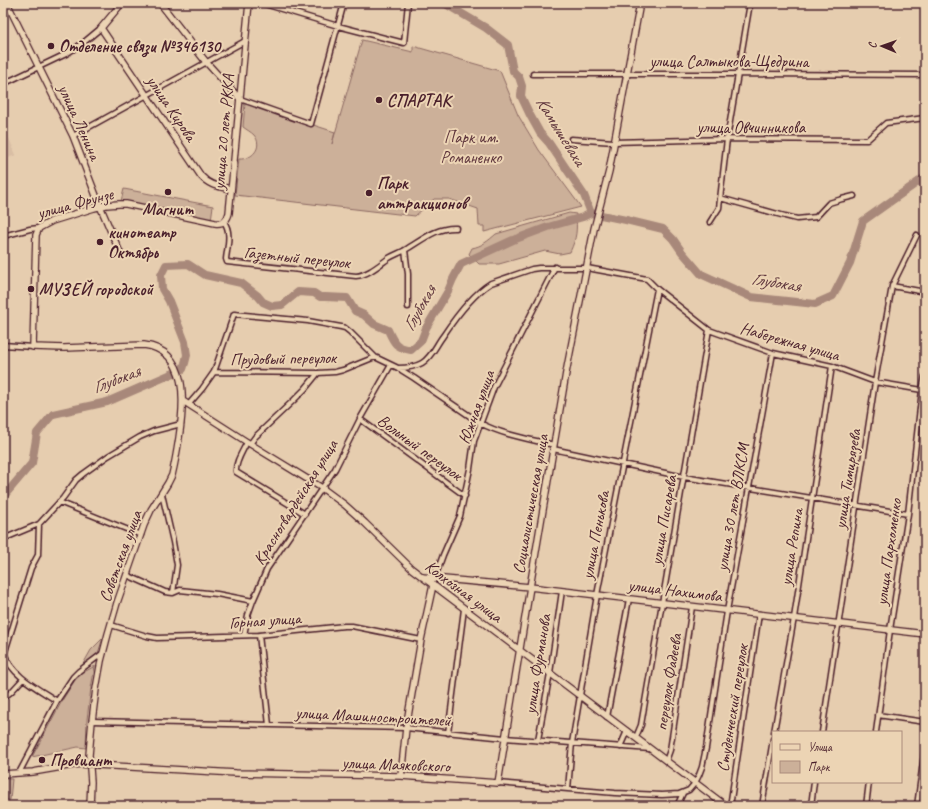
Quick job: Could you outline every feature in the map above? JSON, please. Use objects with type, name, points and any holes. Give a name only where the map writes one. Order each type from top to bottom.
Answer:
[{"type":"street","name":"улица Ленина","points":[[7,3],[73,136],[121,255]]},
{"type":"street","points":[[3,84],[66,54],[101,28],[122,3]]},
{"type":"street","points":[[160,3],[206,62],[240,99],[311,124],[344,3]]},
{"type":"street","name":"улица 20 лет РККА","points":[[227,262],[228,233],[227,225],[224,222],[227,220],[229,213],[249,3]]},
{"type":"street","points":[[261,3],[338,26],[404,43],[408,3]]},
{"type":"street","points":[[282,10],[284,3]]},
{"type":"street","name":"Социалистическая улица","points":[[498,783],[566,373],[594,229],[609,171],[640,3]]},
{"type":"street","points":[[710,222],[719,208],[728,139],[750,3]]},
{"type":"street","name":"улица Кирова","points":[[101,28],[205,181],[213,186],[231,189]]},
{"type":"street","points":[[73,136],[245,41]]},
{"type":"street","name":"улица Салтыкова-Щедрина","points":[[533,74],[925,75]]},
{"type":"street","name":"улица Овчинникова","points":[[571,139],[614,142],[728,139],[868,140],[886,123],[925,118]]},
{"type":"street","points":[[720,198],[797,219],[816,217],[829,204],[842,198],[854,196]]},
{"type":"street","name":"улица Фрунзе","points":[[3,236],[39,228],[52,221],[100,206],[113,204],[126,204],[219,224],[224,222]]},
{"type":"street","points":[[3,345],[34,347],[35,248],[36,235],[39,228]]},
{"type":"street","name":"Газетный переулок","points":[[227,262],[360,276],[391,256],[405,250],[436,232],[449,228],[456,228]]},
{"type":"street","name":"улица Тимирязева","points":[[822,731],[875,382],[892,286],[918,235]]},
{"type":"street","points":[[405,250],[408,274],[408,307]]},
{"type":"street","name":"Набережная улица","points":[[398,368],[416,366],[428,358],[467,305],[491,283],[532,269],[555,267],[587,268],[647,278],[657,289],[709,330],[774,353],[832,366],[875,382],[922,390]]},
{"type":"street","name":"Южная улица","points":[[433,585],[434,578],[443,555],[460,516],[465,496],[474,441],[480,423],[494,387],[555,267]]},
{"type":"street","points":[[892,286],[925,292]]},
{"type":"street","name":"улица Пенькова","points":[[568,789],[572,743],[597,595],[657,289]]},
{"type":"street","points":[[188,404],[202,389],[214,372],[234,314],[308,321],[341,326],[350,332],[375,357],[398,368],[414,378],[480,423],[506,434],[623,464],[684,477],[908,514]]},
{"type":"street","name":"улица Писарева","points":[[636,737],[641,725],[709,330]]},
{"type":"street","name":"Советская улица","points":[[34,347],[64,348],[144,345],[158,348],[167,354],[175,365],[182,388],[183,401],[181,424],[172,475],[144,525],[111,625],[104,652],[96,689],[92,720],[89,755],[91,782],[90,806]]},
{"type":"street","name":"улица 30 лет ВЛКСМ","points":[[696,783],[702,767],[706,748],[727,611],[774,353]]},
{"type":"street","name":"Прудовый переулок","points":[[214,372],[318,373],[339,371],[375,357]]},
{"type":"street","name":"Красногвардейская улица","points":[[244,636],[248,616],[266,569],[335,469],[360,419],[391,365]]},
{"type":"street","name":"улица Репина","points":[[774,731],[794,618],[832,366]]},
{"type":"street","points":[[305,514],[236,472],[236,470],[238,460],[249,443],[305,389],[318,373]]},
{"type":"street","name":"улица Пархоменко","points":[[876,731],[908,514],[922,390],[925,376]]},
{"type":"street","name":"Колхозная улица","points":[[183,401],[322,488],[345,505],[421,577],[728,806]]},
{"type":"street","name":"Вольный переулок","points":[[360,419],[465,496]]},
{"type":"street","points":[[3,539],[39,524],[76,480],[108,456],[140,437],[154,431],[181,424]]},
{"type":"street","points":[[162,494],[177,565],[172,593]]},
{"type":"street","points":[[59,502],[141,535]]},
{"type":"street","points":[[39,524],[38,555],[31,568],[4,653],[9,664],[23,679],[57,700]]},
{"type":"street","points":[[127,576],[166,592],[172,593],[180,590],[217,594],[253,601]]},
{"type":"street","name":"улица Нахимова","points":[[421,577],[530,587],[925,634]]},
{"type":"street","points":[[401,776],[406,728],[421,640],[433,585]]},
{"type":"street","name":"улица Фурманова","points":[[538,740],[562,591]]},
{"type":"street","points":[[607,717],[629,599]]},
{"type":"street","name":"переулок Фадеева","points":[[666,761],[670,750],[692,606]]},
{"type":"street","points":[[448,732],[464,609]]},
{"type":"street","name":"Студенческий переулок","points":[[728,806],[731,800],[759,614]]},
{"type":"street","name":"Горная улица","points":[[111,625],[158,638],[244,636],[348,626],[421,640]]},
{"type":"street","points":[[259,635],[269,725]]},
{"type":"street","points":[[19,773],[57,700],[72,678],[104,652]]},
{"type":"street","points":[[3,698],[23,679]]},
{"type":"street","points":[[878,715],[925,722]]},
{"type":"street","name":"улица Машиностроителей","points":[[92,720],[406,728],[505,738],[652,749]]},
{"type":"street","points":[[620,747],[627,731]]},
{"type":"street","points":[[762,806],[772,745]]},
{"type":"street","points":[[917,806],[925,747]]},
{"type":"street","name":"улица Маяковского","points":[[3,774],[49,770],[74,764],[90,764],[236,773],[401,776],[662,796],[684,793]]},
{"type":"street","points":[[678,806],[684,793],[696,783]]},
{"type":"street","points":[[810,806],[814,783]]},
{"type":"street","points":[[866,806],[869,783]]},
{"type":"shaded area","points":[[3,124],[16,155],[3,160]]},
{"type":"green space","name":"Парк им. Романенко","points":[[362,40],[413,52],[413,46],[500,71],[518,115],[539,150],[581,207],[484,232],[484,226],[479,226],[478,209],[449,199],[434,199],[415,216],[235,195],[239,159],[244,159],[252,155],[258,144],[254,135],[243,127],[245,103],[335,132],[332,144]]},
{"type":"green space","points":[[124,189],[213,206],[211,220],[121,201]]},
{"type":"green space","points":[[569,213],[576,214],[576,233],[570,252],[560,254],[545,251],[499,264],[479,264],[469,254],[472,248],[485,243],[496,234]]},
{"type":"green space","points":[[103,638],[98,653],[82,666],[91,650]]},
{"type":"green space","points":[[95,666],[87,719],[86,748],[78,747],[32,757],[63,699],[75,680],[84,672]]},
{"type":"green space","points":[[3,779],[12,779],[10,800],[3,800]]},
{"type":"waterway","name":"Камышеваха","points":[[444,3],[486,28],[508,45],[513,71],[519,77],[522,86],[521,96],[530,115],[540,133],[549,143],[584,195],[591,213]]},
{"type":"waterway","name":"Глубокая","points":[[3,496],[32,463],[37,433],[53,414],[107,402],[183,369],[187,355],[185,342],[169,301],[162,289],[161,275],[166,265],[188,264],[205,275],[241,283],[258,296],[263,302],[272,306],[282,305],[298,292],[314,293],[320,297],[347,298],[355,311],[364,315],[374,324],[388,330],[398,346],[411,350],[421,341],[426,328],[448,291],[461,264],[513,240],[591,213],[663,229],[701,274],[751,297],[815,304],[833,296],[850,263],[863,221],[925,177]]},
{"type":"place","name":"Отделение связи №346130","points":[[51,46]]},
{"type":"place","name":"СПАРТАК","points":[[379,100]]},
{"type":"place","name":"Магнит","points":[[168,192]]},
{"type":"place","name":"Парк аттракционов","points":[[369,193]]},
{"type":"place","name":"кинотеатр Октябрь","points":[[100,242]]},
{"type":"place","name":"МУЗЕЙ городской","points":[[31,289]]},
{"type":"place","name":"Провиант","points":[[42,760]]}]
